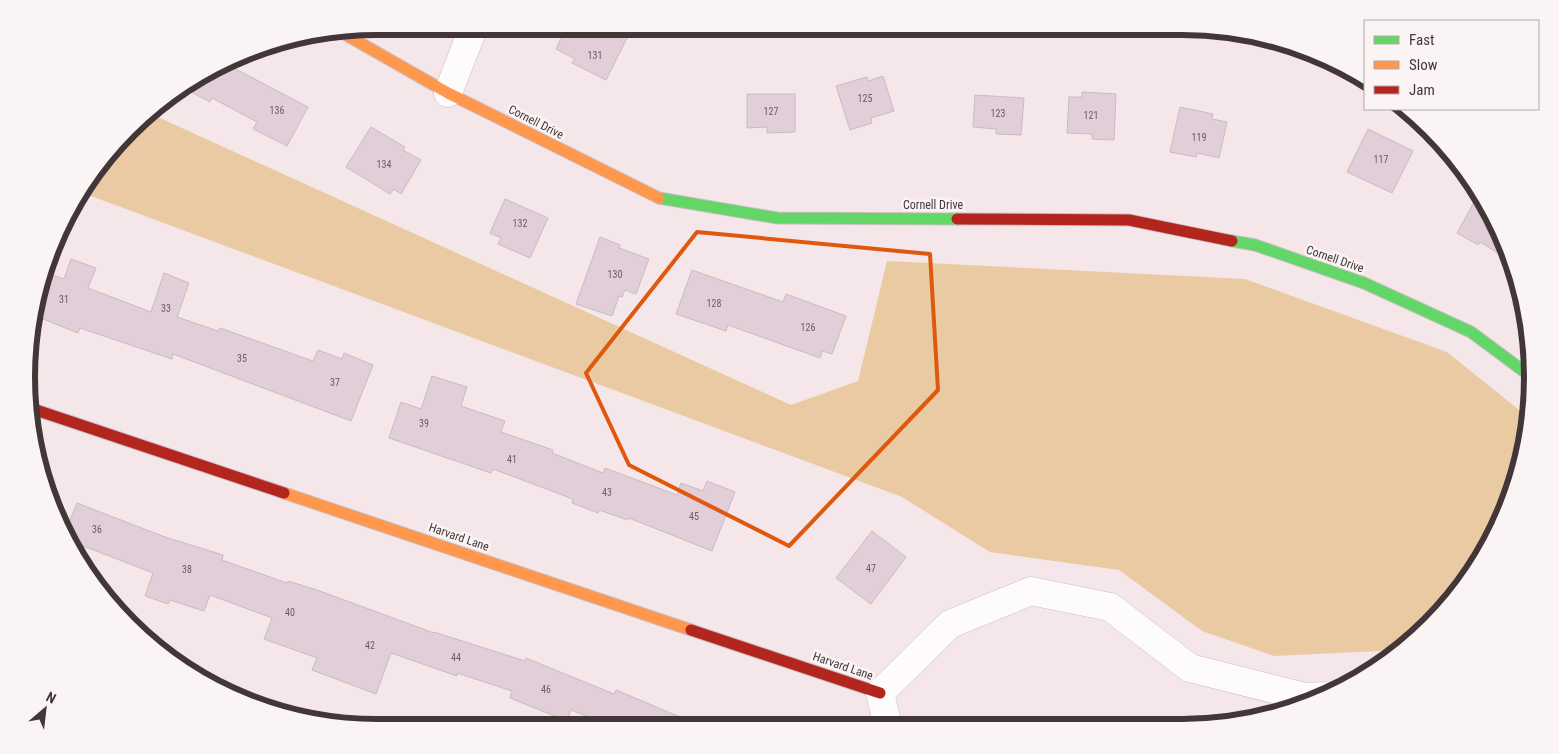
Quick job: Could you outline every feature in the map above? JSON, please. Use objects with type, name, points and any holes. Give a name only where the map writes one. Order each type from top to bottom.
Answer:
[{"type":"street","points":[[448,93],[471,35]]},
{"type":"street","name":"Cornell Drive","points":[[348,37],[448,93],[660,199],[777,218],[1129,220],[1255,245],[1364,283],[1471,332],[1524,371]]},
{"type":"street","name":"Harvard Lane","points":[[37,410],[880,693]]},
{"type":"street","points":[[886,719],[880,693],[950,624],[1031,592],[1110,607],[1190,668],[1303,697]]},
{"type":"highlighted area","points":[[697,232],[930,254],[938,390],[789,546],[629,465],[586,373]]},
{"type":"shaded area","points":[[156,116],[791,405],[858,381],[887,261],[1245,279],[1447,352],[1522,412],[1517,444],[1506,487],[1489,528],[1478,548],[1453,585],[1424,619],[1386,651],[1274,656],[1202,631],[1119,570],[990,552],[902,497],[88,195],[120,152],[135,135]]},
{"type":"building","points":[[563,35],[621,35],[627,38],[606,80],[572,63],[575,59],[556,49]]},
{"type":"building","points":[[232,67],[308,107],[287,146],[253,129],[257,122],[212,98],[210,102],[190,91]]},
{"type":"building","points":[[883,76],[894,111],[871,118],[872,123],[850,130],[836,86],[867,77],[868,81]]},
{"type":"building","points":[[1082,92],[1116,94],[1114,140],[1092,139],[1092,134],[1067,133],[1069,97],[1082,97]]},
{"type":"building","points":[[747,94],[795,94],[795,132],[767,133],[767,127],[747,128]]},
{"type":"building","points":[[975,95],[1024,98],[1021,135],[996,134],[996,129],[973,127]]},
{"type":"building","points":[[1180,107],[1213,114],[1212,119],[1227,122],[1219,158],[1197,153],[1196,157],[1170,152]]},
{"type":"building","points":[[371,127],[405,147],[403,150],[421,160],[401,194],[394,189],[390,194],[346,167]]},
{"type":"building","points":[[1368,129],[1413,151],[1392,193],[1347,172]]},
{"type":"building","points":[[505,199],[548,218],[530,258],[498,244],[501,238],[490,233]]},
{"type":"building","points":[[1475,201],[1489,226],[1501,255],[1480,242],[1478,245],[1457,233]]},
{"type":"building","points":[[600,237],[620,245],[619,248],[649,259],[636,294],[625,290],[622,297],[619,296],[612,316],[576,304]]},
{"type":"building","points":[[71,259],[96,268],[88,288],[151,312],[164,273],[189,283],[177,317],[218,331],[220,328],[313,361],[318,350],[342,359],[344,353],[373,365],[351,421],[173,354],[172,359],[80,328],[78,333],[41,318],[51,274],[64,279]]},
{"type":"building","points":[[692,270],[783,302],[786,294],[846,316],[832,354],[822,351],[820,358],[728,325],[726,331],[676,314]]},
{"type":"building","points":[[432,376],[467,387],[461,406],[505,421],[501,432],[553,450],[552,453],[603,473],[605,468],[677,495],[681,483],[703,491],[707,481],[735,492],[712,551],[629,518],[628,520],[599,510],[598,513],[572,503],[573,499],[493,469],[491,473],[389,438],[401,402],[421,409]]},
{"type":"building","points":[[77,503],[165,537],[223,555],[222,560],[287,583],[288,581],[317,590],[434,633],[525,661],[526,658],[614,694],[616,690],[685,719],[594,719],[571,710],[568,719],[562,719],[510,698],[512,691],[457,673],[457,676],[391,653],[376,694],[312,670],[317,658],[264,639],[272,618],[210,595],[204,611],[170,600],[168,604],[145,596],[153,573],[79,544],[68,524]]},
{"type":"building","points":[[872,531],[906,557],[871,604],[836,578]]},
{"type":"traffic: fast","points":[[659,198],[777,218],[957,219]]},
{"type":"traffic: fast","points":[[1232,241],[1255,245],[1364,283],[1471,332],[1524,371]]},
{"type":"traffic: slow","points":[[349,37],[448,93],[659,198]]},
{"type":"traffic: slow","points":[[284,493],[691,630]]},
{"type":"traffic: jam","points":[[957,219],[1129,220],[1232,241]]},
{"type":"traffic: jam","points":[[37,410],[284,493]]},
{"type":"traffic: jam","points":[[691,630],[880,693]]}]
